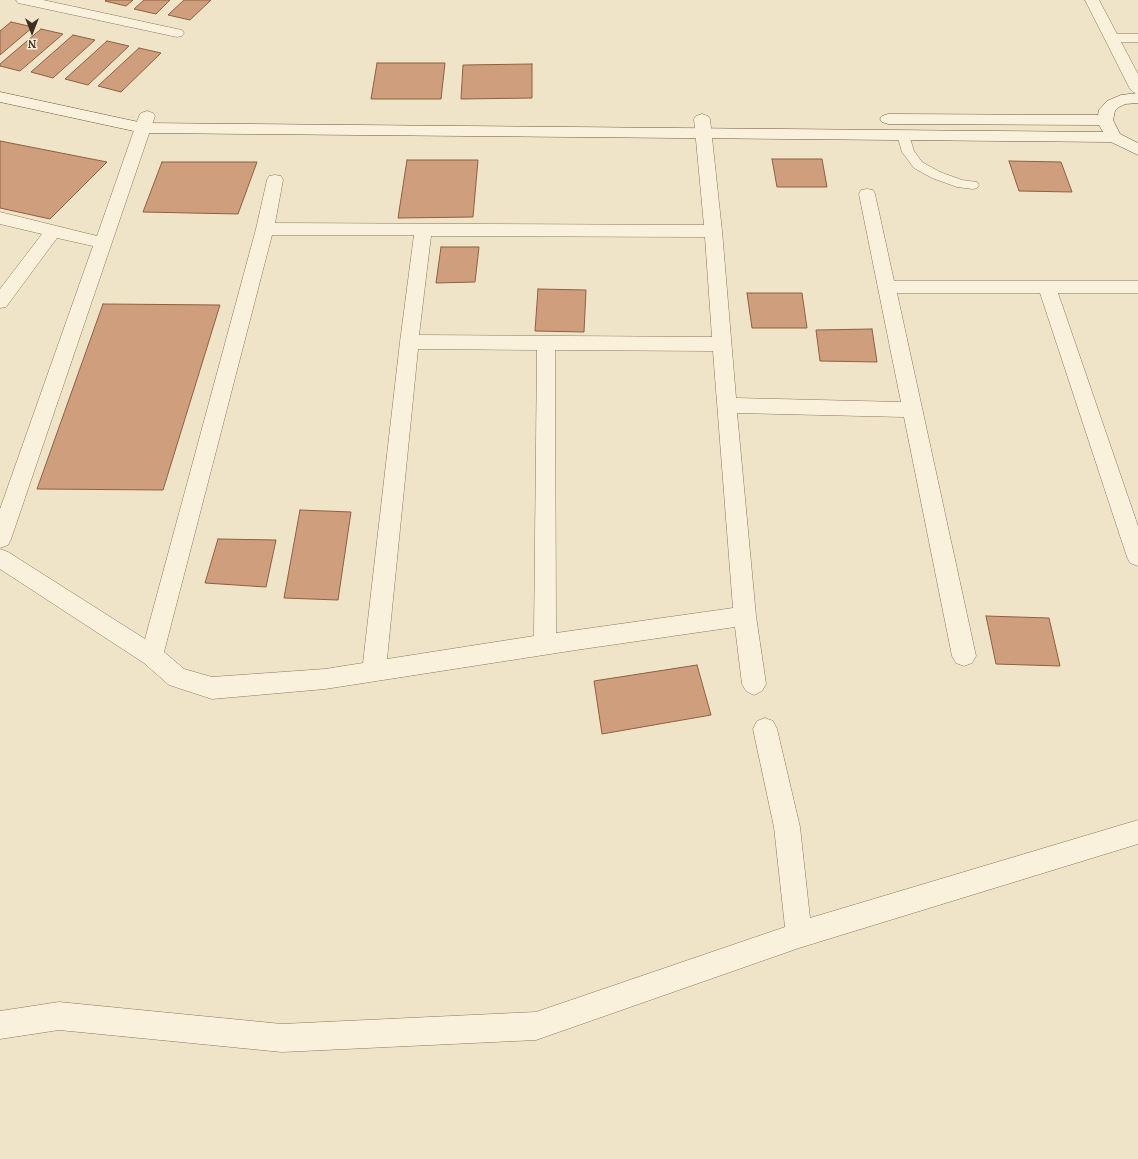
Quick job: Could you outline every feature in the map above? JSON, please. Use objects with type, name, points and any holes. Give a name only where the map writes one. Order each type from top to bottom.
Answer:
[{"type":"street","points":[[23,0],[176,33]]},
{"type":"street","points":[[1092,0],[1138,89]]},
{"type":"street","points":[[1111,38],[1138,38]]},
{"type":"street","points":[[0,85],[145,122]]},
{"type":"street","points":[[0,97],[145,122],[703,126],[903,135],[1114,137],[1138,150]]},
{"type":"street","points":[[1114,137],[1106,124],[1105,120],[1107,110],[1112,104],[1121,100],[1138,98]]},
{"type":"street","points":[[703,126],[797,119]]},
{"type":"street","points":[[876,119],[1105,120]]},
{"type":"street","points":[[0,539],[145,122]]},
{"type":"street","points":[[703,126],[745,616],[754,684]]},
{"type":"street","points":[[152,656],[265,229],[275,180]]},
{"type":"street","points":[[867,194],[964,656]]},
{"type":"street","points":[[0,218],[103,243]]},
{"type":"street","points":[[265,229],[713,231]]},
{"type":"street","points":[[374,671],[409,342],[424,230]]},
{"type":"street","points":[[0,302],[52,231]]},
{"type":"street","points":[[886,287],[1138,287]]},
{"type":"street","points":[[1047,288],[1138,557]]},
{"type":"street","points":[[409,342],[722,344]]},
{"type":"street","points":[[545,644],[546,343]]},
{"type":"street","points":[[727,405],[913,410]]},
{"type":"street","points":[[0,558],[152,656],[177,678],[212,688],[324,679],[545,644],[745,616]]},
{"type":"street","points":[[765,729],[787,827],[799,935]]},
{"type":"street","points":[[0,1025],[59,1016],[282,1038],[536,1026],[799,935],[1138,832]]},
{"type":"lane","points":[[903,135],[908,152],[918,165],[936,175],[961,184],[973,185]]},
{"type":"building","points":[[133,0],[126,6],[105,1]]},
{"type":"building","points":[[144,0],[170,0],[156,14],[134,9]]},
{"type":"building","points":[[184,0],[211,0],[190,20],[168,15]]},
{"type":"building","points":[[11,22],[33,27],[0,55],[0,31]]},
{"type":"building","points":[[41,29],[63,34],[20,71],[0,66],[0,64]]},
{"type":"building","points":[[73,35],[95,40],[53,78],[31,72]]},
{"type":"building","points":[[107,41],[129,46],[88,85],[65,79]]},
{"type":"building","points":[[139,48],[161,53],[121,92],[98,86]]},
{"type":"building","points":[[377,63],[445,63],[441,99],[371,99]]},
{"type":"building","points":[[532,64],[532,98],[461,99],[463,65]]},
{"type":"building","points":[[0,141],[107,162],[50,219],[0,208]]},
{"type":"building","points":[[772,159],[822,159],[827,187],[777,187]]},
{"type":"building","points":[[407,160],[478,160],[473,217],[398,218]]},
{"type":"building","points":[[1009,161],[1061,162],[1072,192],[1019,191]]},
{"type":"building","points":[[162,162],[257,162],[238,214],[143,212]]},
{"type":"building","points":[[441,247],[479,247],[475,282],[436,283]]},
{"type":"building","points":[[538,289],[586,290],[584,332],[535,331]]},
{"type":"building","points":[[747,293],[802,293],[807,328],[752,328]]},
{"type":"building","points":[[103,304],[220,305],[163,490],[37,489]]},
{"type":"building","points":[[872,329],[877,362],[820,361],[816,330]]},
{"type":"building","points":[[300,510],[351,512],[338,600],[284,598]]},
{"type":"building","points":[[218,539],[276,540],[266,587],[205,583]]},
{"type":"building","points":[[986,616],[1049,618],[1060,666],[996,664]]},
{"type":"building","points":[[697,665],[711,715],[602,734],[594,681]]}]
